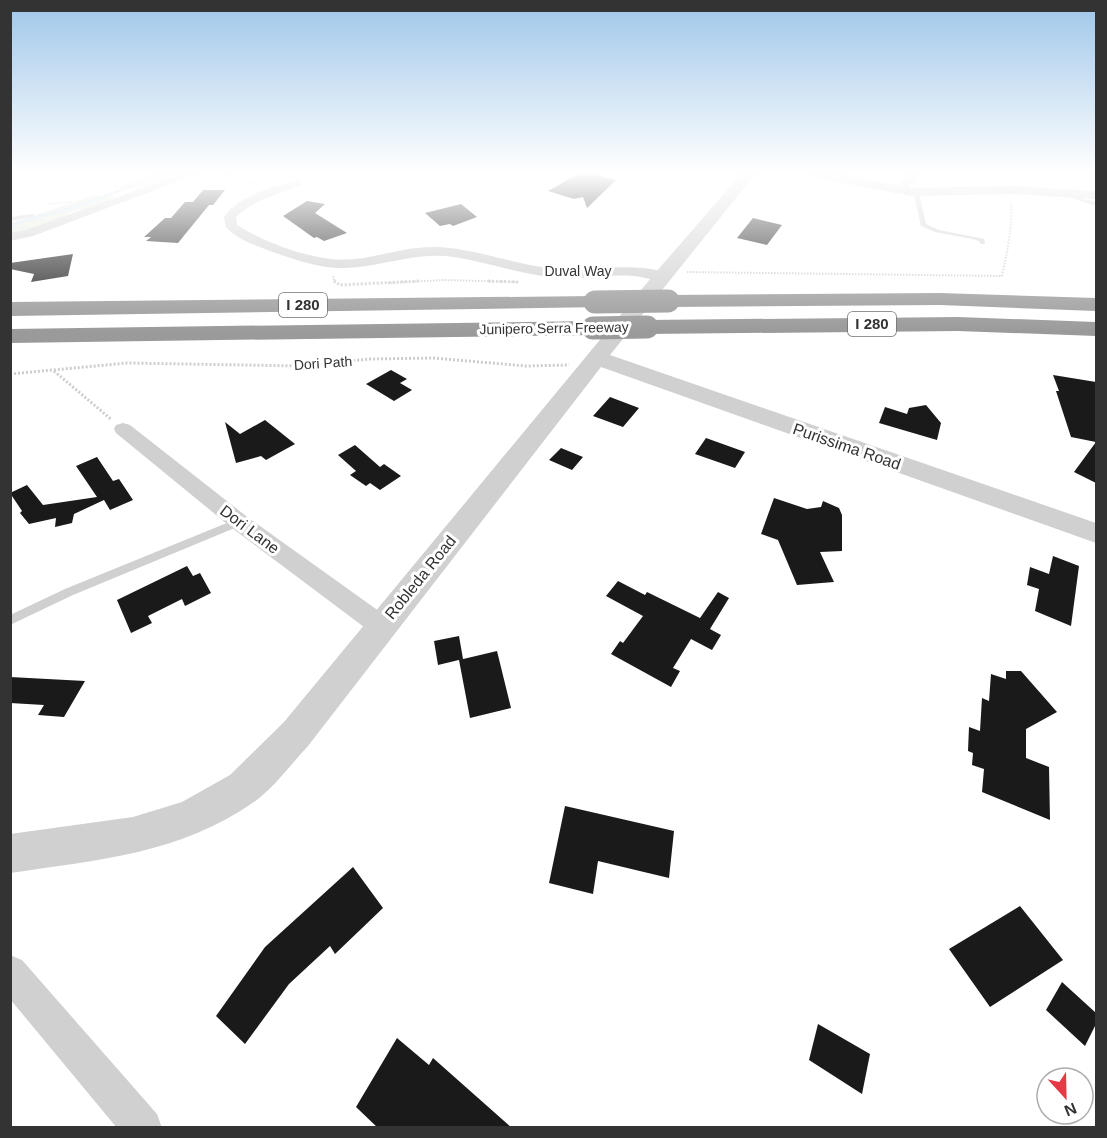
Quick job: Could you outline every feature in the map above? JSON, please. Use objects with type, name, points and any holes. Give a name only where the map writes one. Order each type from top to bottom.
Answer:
[{"type":"highway","name":"Junipero Serra Freeway","points":[[10,309],[940,299],[1096,305]]},
{"type":"highway","name":"Junipero Serra Freeway","points":[[10,336],[594,350],[646,327],[958,324],[1096,329]]},
{"type":"street","points":[[10,237],[48,226]]},
{"type":"street","name":"Duval Way","points":[[232,226],[269,245],[332,263],[345,264],[415,252],[436,251],[554,273],[635,270],[663,274]]},
{"type":"street","name":"Robleda Road","points":[[10,854],[133,836],[190,818],[243,788],[296,734],[594,350],[704,226]]},
{"type":"street","name":"Purissima Road","points":[[594,350],[1096,533]]},
{"type":"street","name":"Dori Lane","points":[[123,429],[239,522],[381,626]]},
{"type":"street","points":[[10,972],[142,1128]]},
{"type":"lane","points":[[926,226],[944,233],[974,237],[982,240],[983,243]]},
{"type":"lane","points":[[10,620],[69,592],[239,522]]},
{"type":"path","points":[[663,274],[1002,276],[1011,226]]},
{"type":"path","points":[[333,276],[333,282],[340,285],[443,280],[528,281]]},
{"type":"path","name":"Dori Path","points":[[10,374],[127,363],[302,366],[370,359],[433,358],[526,366],[594,350]]},
{"type":"path","points":[[54,370],[62,381],[77,390],[123,429]]},
{"type":"shaded area","points":[[10,226],[43,226],[11,236]]},
{"type":"building","points":[[156,226],[192,226],[178,243],[146,241],[151,237],[144,237]]},
{"type":"building","points":[[297,226],[336,226],[347,233],[324,241],[317,237],[314,238]]},
{"type":"building","points":[[747,226],[781,226],[767,245],[737,238]]},
{"type":"building","points":[[73,254],[68,276],[31,282],[34,274],[10,269],[10,263]]},
{"type":"building","points":[[391,370],[407,379],[400,383],[412,390],[394,401],[366,384]]},
{"type":"building","points":[[1053,375],[1096,382],[1096,442],[1071,437]]},
{"type":"building","points":[[610,397],[639,408],[623,427],[593,416]]},
{"type":"building","points":[[926,405],[941,423],[937,440],[879,423],[885,407],[907,414],[909,408]]},
{"type":"building","points":[[265,420],[295,444],[266,460],[261,456],[236,463],[225,422],[240,434]]},
{"type":"building","points":[[706,438],[745,452],[735,468],[695,454]]},
{"type":"building","points":[[1096,442],[1096,483],[1074,472]]},
{"type":"building","points":[[355,445],[380,467],[384,464],[401,476],[380,490],[370,483],[366,486],[350,475],[356,471],[338,455]]},
{"type":"building","points":[[561,448],[583,457],[572,470],[549,460]]},
{"type":"building","points":[[97,457],[113,481],[119,479],[133,500],[110,510],[104,500],[74,514],[72,523],[55,527],[56,518],[29,524],[20,513],[22,511],[10,493],[27,485],[43,505],[97,497],[76,466]]},
{"type":"building","points":[[774,498],[807,509],[821,507],[823,501],[839,508],[842,515],[842,551],[820,552],[834,582],[797,585],[778,540],[761,534]]},
{"type":"building","points":[[1053,556],[1079,566],[1071,626],[1035,611],[1039,589],[1027,585],[1030,567],[1049,574]]},
{"type":"building","points":[[187,566],[193,576],[200,573],[211,593],[185,606],[182,599],[148,616],[152,623],[131,633],[117,600]]},
{"type":"building","points":[[618,581],[645,595],[647,592],[700,618],[718,592],[729,598],[710,629],[721,635],[712,650],[691,639],[673,668],[680,671],[671,687],[611,654],[620,641],[623,643],[643,616],[606,596]]},
{"type":"building","points":[[459,636],[463,659],[438,665],[434,641]]},
{"type":"building","points":[[497,651],[511,708],[470,718],[459,660]]},
{"type":"building","points":[[1006,671],[1021,671],[1057,712],[1026,729],[1026,758],[1049,767],[1050,820],[982,792],[984,769],[972,765],[973,753],[968,751],[969,727],[980,731],[982,698],[989,701],[991,674],[1006,679]]},
{"type":"building","points":[[10,677],[85,681],[64,717],[38,715],[44,705],[10,703]]},
{"type":"building","points":[[565,806],[674,831],[669,878],[598,861],[593,894],[549,883]]},
{"type":"building","points":[[353,867],[383,908],[335,954],[330,946],[289,984],[245,1044],[216,1016],[265,947]]},
{"type":"building","points":[[1020,906],[1063,960],[990,1007],[949,949]]},
{"type":"building","points":[[1062,982],[1096,1013],[1096,1024],[1085,1046],[1046,1010]]},
{"type":"building","points":[[818,1024],[870,1054],[862,1094],[809,1060]]},
{"type":"building","points":[[397,1038],[429,1065],[433,1058],[512,1128],[378,1128],[356,1107]]}]
